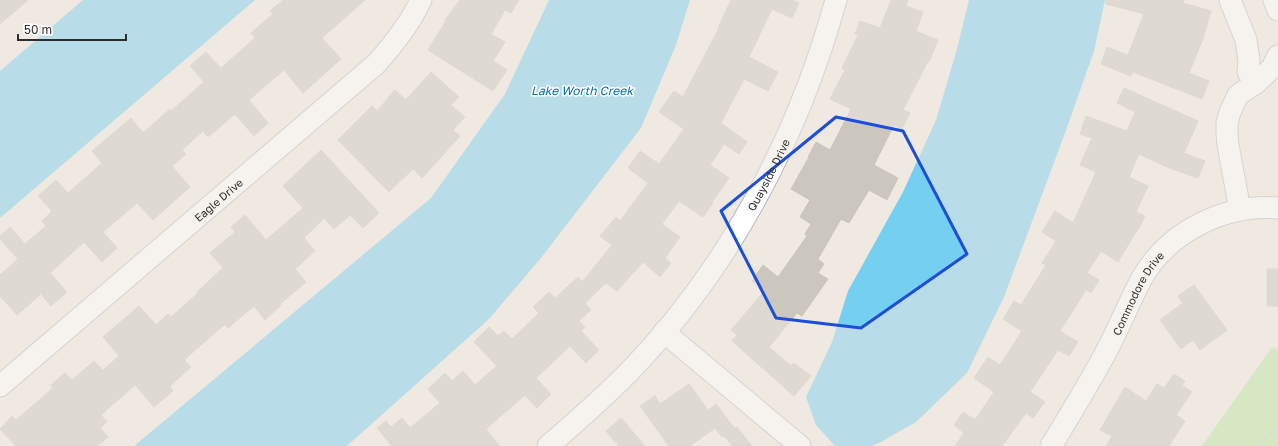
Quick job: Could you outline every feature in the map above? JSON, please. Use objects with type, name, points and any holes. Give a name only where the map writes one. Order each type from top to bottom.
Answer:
[{"type":"street","name":"Eagle Drive","points":[[0,386],[376,64],[403,32],[414,15],[421,0]]},
{"type":"street","name":"Quayside Drive","points":[[548,446],[581,418],[629,372],[698,290],[728,246],[777,160],[802,104],[816,66],[836,0]]},
{"type":"street","points":[[1230,0],[1246,40],[1249,61],[1248,72],[1256,83]]},
{"type":"street","points":[[1274,0],[1278,10]]},
{"type":"street","points":[[1240,210],[1226,134],[1227,123],[1230,112],[1238,95],[1256,83],[1272,68],[1278,56]]},
{"type":"street","name":"Commodore Drive","points":[[1051,446],[1075,408],[1143,278],[1156,260],[1171,244],[1189,230],[1219,215],[1240,210],[1266,207],[1278,208]]},
{"type":"street","points":[[664,332],[800,446]]},
{"type":"path","points":[[1255,446],[1278,427]]},
{"type":"highlighted area","points":[[836,117],[903,131],[967,254],[861,328],[776,318],[721,211]]},
{"type":"green space","points":[[1272,347],[1278,350],[1278,446],[1202,446]]},
{"type":"water","points":[[83,0],[255,0],[0,218],[0,71]]},
{"type":"water","name":"Lake Worth Creek","points":[[549,0],[690,0],[676,45],[641,128],[541,258],[489,319],[347,446],[134,446],[431,198],[505,94]]},
{"type":"water","points":[[969,0],[1105,0],[1094,51],[1065,133],[1004,297],[967,373],[916,422],[881,442],[871,446],[835,446],[816,425],[806,397],[832,342],[848,291],[903,192],[936,120],[957,49]]},
{"type":"building","points":[[0,0],[28,0],[0,24]]},
{"type":"building","points":[[283,0],[365,0],[322,38],[341,59],[303,93],[284,70],[249,100],[268,123],[254,136],[235,114],[208,137],[203,131],[182,150],[186,154],[172,166],[190,187],[153,220],[137,203],[103,232],[117,248],[102,262],[84,242],[50,273],[67,292],[51,306],[41,294],[17,315],[0,296],[0,275],[18,259],[0,239],[0,236],[10,227],[25,244],[46,226],[42,221],[52,211],[38,196],[56,180],[68,193],[102,163],[92,151],[131,118],[143,133],[170,109],[171,111],[204,82],[190,66],[206,52],[221,68],[255,38],[251,33],[273,14],[270,11]]},
{"type":"building","points":[[460,0],[519,0],[511,13],[505,10],[491,34],[505,42],[493,61],[507,70],[493,91],[428,50],[446,21],[445,20]]},
{"type":"building","points":[[731,0],[792,0],[799,3],[792,18],[772,9],[749,57],[778,72],[768,91],[744,79],[721,123],[747,142],[739,154],[724,144],[710,165],[729,178],[703,217],[679,201],[662,224],[680,237],[665,258],[671,263],[660,277],[643,262],[617,291],[606,283],[585,303],[591,310],[579,321],[585,327],[581,331],[599,350],[586,363],[570,346],[536,378],[551,394],[537,408],[525,395],[486,429],[500,446],[392,446],[377,428],[386,421],[391,427],[402,418],[410,428],[440,403],[428,389],[445,373],[452,381],[463,371],[475,385],[497,366],[474,342],[489,327],[498,336],[504,331],[512,339],[539,313],[533,307],[549,292],[555,298],[578,277],[582,282],[612,245],[600,236],[616,217],[620,221],[648,183],[628,168],[640,151],[659,164],[684,129],[659,112],[674,91],[683,97],[719,28]]},
{"type":"building","points":[[891,0],[908,0],[906,6],[923,12],[916,31],[938,40],[929,62],[928,61],[903,110],[910,113],[902,129],[894,125],[874,165],[898,178],[887,200],[869,190],[849,223],[841,219],[818,259],[824,264],[818,273],[828,279],[802,316],[797,313],[769,347],[791,366],[794,363],[811,376],[794,396],[732,341],[737,335],[731,330],[765,290],[752,281],[763,265],[778,277],[807,236],[805,234],[811,224],[800,217],[810,200],[791,189],[816,142],[830,150],[851,109],[830,99],[845,70],[842,68],[858,35],[855,34],[860,21],[880,28]]},
{"type":"building","points":[[1106,0],[1184,0],[1183,3],[1211,11],[1203,39],[1189,73],[1209,81],[1202,99],[1133,72],[1131,76],[1101,64],[1107,47],[1128,55],[1144,14],[1106,4]]},
{"type":"building","points":[[431,72],[459,97],[451,105],[465,117],[453,130],[460,136],[422,178],[413,169],[389,192],[338,140],[372,106],[377,111],[395,90],[406,100]]},
{"type":"building","points":[[1124,88],[1198,121],[1184,153],[1205,161],[1198,178],[1169,168],[1139,154],[1129,177],[1148,186],[1136,212],[1145,216],[1118,262],[1101,251],[1087,273],[1099,280],[1091,293],[1086,290],[1060,331],[1078,342],[1069,356],[1058,350],[1030,392],[1045,402],[1033,418],[1026,413],[1002,446],[955,446],[964,433],[954,425],[963,412],[975,420],[994,392],[974,378],[988,357],[1000,365],[1022,331],[1003,319],[1014,301],[1021,305],[1046,265],[1042,263],[1056,241],[1042,232],[1055,211],[1073,223],[1096,172],[1080,165],[1092,138],[1080,134],[1086,116],[1127,131],[1135,112],[1117,103]]},
{"type":"building","points":[[321,150],[379,213],[363,228],[350,215],[334,229],[324,218],[304,238],[315,251],[295,269],[306,282],[280,304],[281,305],[265,320],[254,306],[228,328],[225,324],[184,360],[191,367],[170,386],[173,391],[154,407],[135,385],[101,415],[107,422],[100,428],[108,437],[97,446],[16,446],[0,429],[12,416],[16,420],[53,388],[51,385],[65,373],[72,380],[94,361],[103,370],[119,356],[103,337],[139,306],[156,325],[168,314],[171,317],[223,268],[210,253],[235,232],[231,227],[245,215],[266,240],[303,208],[283,186]]},
{"type":"building","points":[[1267,269],[1278,269],[1278,306],[1267,306]]},
{"type":"building","points":[[1194,285],[1227,330],[1200,350],[1193,340],[1181,349],[1160,320],[1183,303],[1178,296]]},
{"type":"building","points":[[1174,374],[1185,381],[1182,385],[1192,392],[1176,415],[1185,421],[1169,446],[1106,446],[1112,436],[1100,430],[1125,387],[1146,401],[1157,384],[1164,388]]},
{"type":"building","points":[[689,384],[708,410],[716,404],[735,429],[737,427],[752,446],[732,446],[715,428],[690,446],[669,446],[640,406],[655,396],[660,404]]},
{"type":"building","points":[[621,418],[645,446],[619,446],[606,431]]}]
